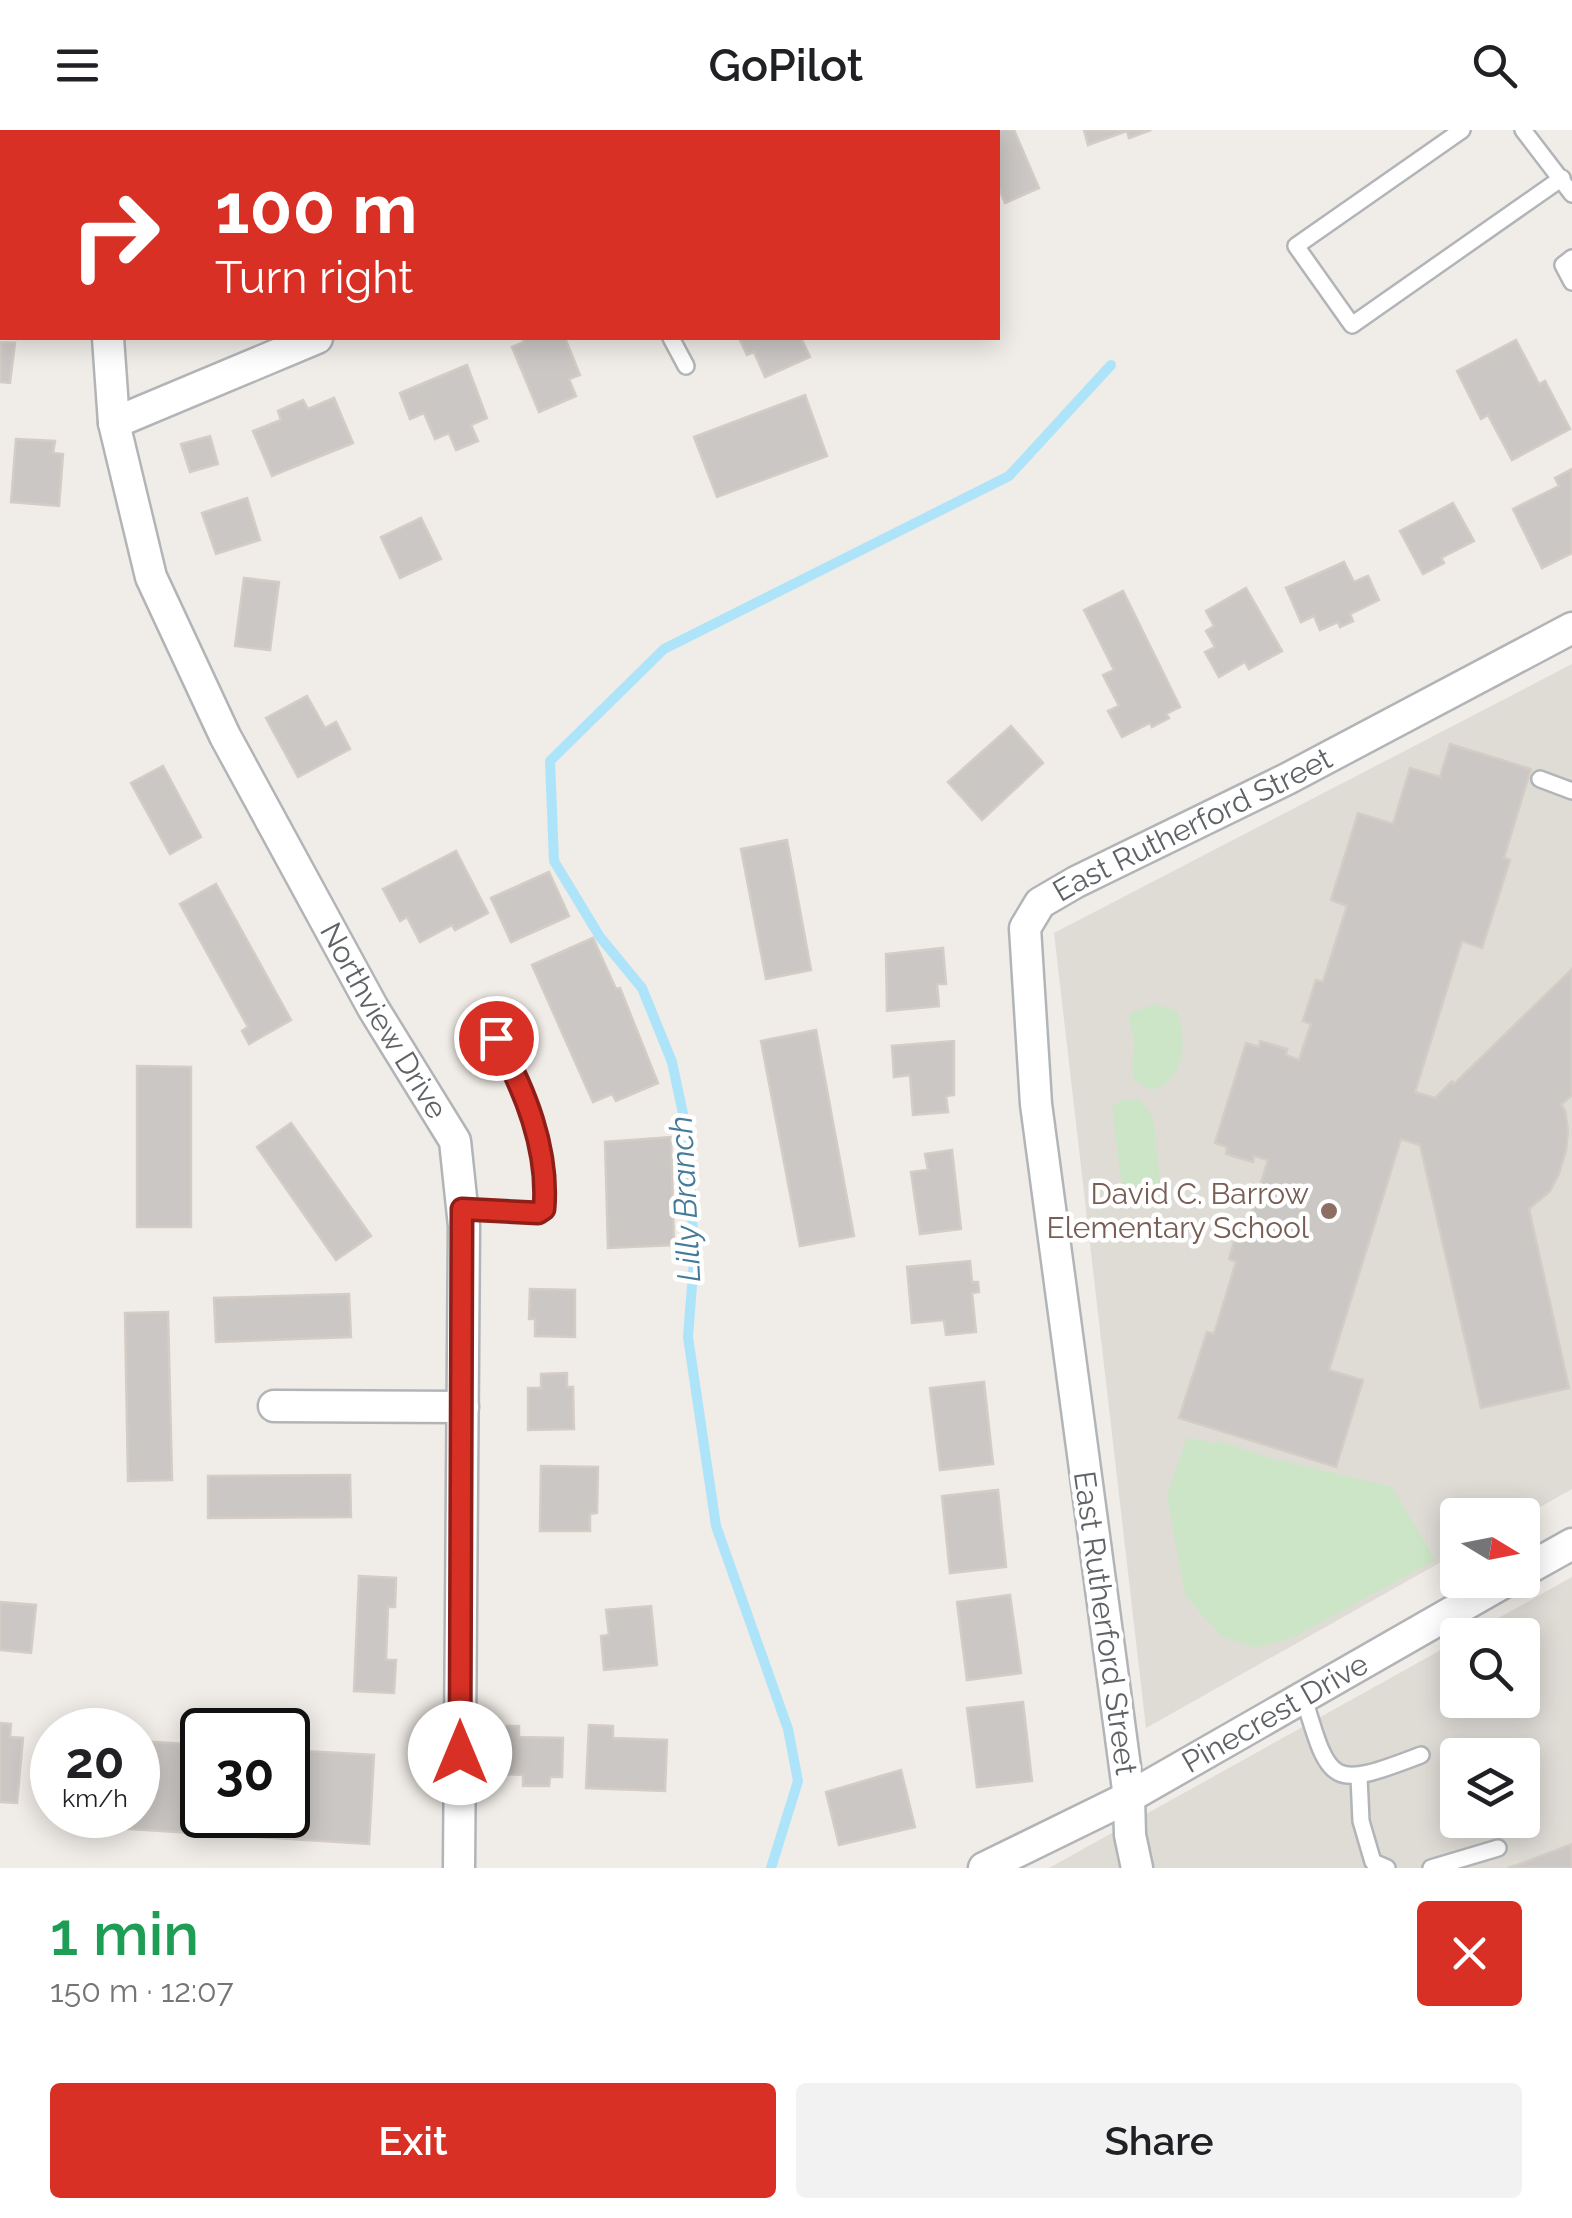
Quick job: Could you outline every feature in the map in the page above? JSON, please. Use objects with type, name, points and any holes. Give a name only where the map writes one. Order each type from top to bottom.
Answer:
[{"type":"street","name":"Northview Drive","points":[[108,340],[114,423],[151,577],[225,736],[378,1015],[455,1141],[462,1209],[459,1868]]},
{"type":"street","points":[[114,423],[312,340]]},
{"type":"street","name":"East Rutherford Street","points":[[1137,1868],[1036,1104],[1024,928],[1040,904],[1076,882],[1288,779],[1572,628]]},
{"type":"street","points":[[274,1406],[462,1407]]},
{"type":"street","points":[[1540,1562],[1572,1544]]},
{"type":"street","name":"Pinecrest Drive","points":[[984,1868],[1129,1797],[1476,1598]]},
{"type":"lane","points":[[1462,130],[1296,246],[1352,325],[1562,178]]},
{"type":"lane","points":[[1523,130],[1572,194]]},
{"type":"lane","points":[[1572,258],[1563,266],[1572,282]]},
{"type":"lane","points":[[672,340],[686,366]]},
{"type":"lane","points":[[1540,779],[1572,791]]},
{"type":"lane","points":[[462,1209],[538,1213],[544,1209],[537,1131],[514,1070],[496,1038]]},
{"type":"lane","points":[[1303,1695],[1317,1742],[1330,1768],[1344,1777],[1359,1777],[1421,1756]]},
{"type":"lane","points":[[1359,1777],[1361,1821],[1379,1866]]},
{"type":"lane","points":[[1432,1868],[1498,1848]]},
{"type":"shaded area","name":"David C. Barrow Elementary School","points":[[1572,664],[1572,1489],[1540,1507],[1540,1498],[1440,1498],[1440,1563],[1146,1728],[1054,933]]},
{"type":"shaded area","points":[[1572,1577],[1572,1868],[1049,1868],[1440,1650],[1440,1718],[1540,1718],[1540,1618],[1498,1618]]},
{"type":"green space","points":[[1155,1004],[1177,1011],[1183,1046],[1171,1078],[1151,1090],[1135,1081],[1130,1013]]},
{"type":"green space","points":[[1123,1099],[1139,1099],[1153,1117],[1162,1199],[1158,1206],[1133,1208],[1124,1204],[1112,1107]]},
{"type":"green space","points":[[1187,1437],[1217,1444],[1218,1441],[1392,1487],[1435,1560],[1294,1637],[1256,1648],[1221,1636],[1185,1595],[1167,1496]]},
{"type":"building","points":[[1000,130],[1014,130],[1039,188],[1005,203],[1000,191]]},
{"type":"building","points":[[1084,130],[1151,130],[1129,138],[1127,131],[1088,145]]},
{"type":"building","points":[[566,340],[580,375],[569,379],[576,396],[539,412],[512,347],[524,342]]},
{"type":"building","points":[[740,340],[802,340],[810,357],[765,377],[754,352],[747,355]]},
{"type":"building","points":[[1516,340],[1539,384],[1545,381],[1570,429],[1512,460],[1488,415],[1481,419],[1457,371]]},
{"type":"building","points":[[0,342],[15,343],[10,383],[0,382]]},
{"type":"building","points":[[467,365],[487,418],[471,425],[478,441],[456,450],[449,433],[435,439],[424,413],[410,419],[400,393]]},
{"type":"building","points":[[805,395],[827,456],[717,497],[694,437]]},
{"type":"building","points":[[334,398],[353,443],[272,476],[253,431],[281,420],[278,411],[303,400],[308,409]]},
{"type":"building","points":[[210,436],[218,464],[190,472],[181,444]]},
{"type":"building","points":[[16,439],[55,441],[53,453],[63,454],[59,506],[11,502]]},
{"type":"building","points":[[1572,469],[1572,553],[1542,568],[1513,509],[1559,486],[1555,478]]},
{"type":"building","points":[[247,498],[260,540],[216,554],[202,513]]},
{"type":"building","points":[[1453,503],[1474,541],[1441,558],[1444,563],[1423,574],[1400,531]]},
{"type":"building","points":[[421,518],[441,559],[400,578],[381,537]]},
{"type":"building","points":[[1344,562],[1354,582],[1368,576],[1379,600],[1350,614],[1353,621],[1340,627],[1338,622],[1320,630],[1314,616],[1301,622],[1286,588]]},
{"type":"building","points":[[244,578],[279,582],[270,650],[235,646]]},
{"type":"building","points":[[1246,588],[1282,651],[1249,669],[1245,662],[1219,677],[1205,652],[1215,647],[1206,631],[1214,626],[1206,611]]},
{"type":"building","points":[[1123,591],[1180,707],[1152,727],[1150,723],[1122,737],[1108,711],[1119,706],[1103,675],[1114,670],[1084,610]]},
{"type":"building","points":[[307,696],[325,728],[336,722],[350,749],[298,777],[266,718]]},
{"type":"building","points":[[1011,726],[1043,763],[982,820],[948,782]]},
{"type":"building","points":[[1450,744],[1531,769],[1504,858],[1510,860],[1482,948],[1462,941],[1415,1092],[1435,1098],[1452,1081],[1454,1084],[1572,969],[1572,1095],[1561,1105],[1568,1130],[1566,1150],[1550,1191],[1529,1209],[1569,1388],[1481,1408],[1420,1145],[1401,1139],[1329,1370],[1363,1380],[1336,1467],[1179,1418],[1207,1332],[1214,1334],[1236,1262],[1229,1259],[1241,1218],[1249,1221],[1268,1160],[1254,1156],[1253,1162],[1226,1154],[1227,1147],[1215,1143],[1246,1043],[1259,1047],[1260,1041],[1287,1049],[1286,1055],[1299,1060],[1311,1024],[1303,1021],[1316,980],[1323,982],[1347,906],[1331,900],[1358,813],[1393,824],[1410,768],[1440,777]]},
{"type":"building","points":[[163,766],[201,837],[170,854],[131,783]]},
{"type":"building","points":[[787,840],[811,970],[766,979],[741,849]]},
{"type":"building","points":[[456,851],[488,913],[455,930],[452,925],[420,942],[407,917],[400,921],[383,889]]},
{"type":"building","points":[[549,872],[569,916],[511,942],[491,898]]},
{"type":"building","points":[[216,884],[291,1020],[249,1044],[242,1031],[248,1027],[180,904]]},
{"type":"building","points":[[593,938],[616,989],[620,988],[658,1083],[616,1101],[612,1094],[593,1102],[532,965]]},
{"type":"building","points":[[943,948],[946,984],[937,984],[939,1006],[887,1011],[886,954]]},
{"type":"building","points":[[816,1030],[854,1236],[800,1246],[761,1041]]},
{"type":"building","points":[[954,1041],[954,1095],[946,1096],[948,1112],[913,1115],[910,1075],[894,1077],[892,1046]]},
{"type":"building","points":[[137,1066],[191,1067],[191,1227],[137,1227]]},
{"type":"building","points":[[291,1123],[371,1236],[336,1260],[257,1147]]},
{"type":"building","points":[[671,1137],[674,1245],[608,1248],[605,1142]]},
{"type":"building","points":[[952,1150],[961,1229],[920,1234],[911,1172],[928,1170],[925,1154]]},
{"type":"building","points":[[970,1261],[972,1282],[978,1282],[979,1292],[972,1293],[976,1332],[946,1335],[944,1320],[912,1323],[907,1267]]},
{"type":"building","points":[[530,1289],[575,1290],[575,1337],[535,1336],[535,1319],[529,1319]]},
{"type":"building","points":[[349,1294],[351,1337],[216,1342],[214,1298]]},
{"type":"building","points":[[168,1312],[172,1480],[128,1481],[125,1313]]},
{"type":"building","points":[[567,1373],[567,1387],[573,1387],[574,1429],[528,1430],[528,1388],[541,1388],[541,1374]]},
{"type":"building","points":[[984,1382],[993,1464],[940,1470],[930,1388]]},
{"type":"building","points":[[541,1466],[598,1467],[597,1513],[590,1514],[590,1531],[540,1531]]},
{"type":"building","points":[[350,1475],[351,1517],[208,1518],[208,1476]]},
{"type":"building","points":[[998,1490],[1006,1567],[950,1573],[942,1496]]},
{"type":"building","points":[[359,1576],[396,1578],[395,1607],[388,1607],[386,1660],[396,1660],[394,1693],[354,1691]]},
{"type":"building","points":[[1010,1595],[1021,1673],[967,1680],[957,1602]]},
{"type":"building","points":[[0,1602],[36,1605],[31,1653],[0,1650]]},
{"type":"building","points":[[651,1606],[657,1665],[604,1670],[601,1636],[609,1635],[606,1610]]},
{"type":"building","points":[[1023,1702],[1032,1781],[977,1787],[967,1708]]},
{"type":"building","points":[[0,1723],[11,1724],[10,1737],[23,1738],[17,1803],[0,1802]]},
{"type":"building","points":[[589,1725],[613,1726],[613,1738],[667,1740],[665,1791],[586,1788]]},
{"type":"building","points":[[507,1726],[519,1726],[519,1737],[563,1738],[562,1777],[550,1777],[549,1786],[523,1786],[523,1775],[501,1774],[502,1758],[491,1757],[492,1734],[506,1735]]},
{"type":"building","points":[[160,1742],[180,1744],[180,1832],[160,1831]]},
{"type":"building","points":[[310,1751],[374,1755],[369,1844],[274,1838],[310,1838]]},
{"type":"building","points":[[901,1770],[915,1827],[839,1845],[826,1792]]},
{"type":"building","points":[[1572,1844],[1572,1868],[1508,1868],[1520,1864]]},
{"type":"waterway","name":"Lilly Branch","points":[[771,1868],[798,1781],[788,1729],[716,1526],[688,1337],[694,1260],[689,1142],[672,1062],[642,988],[600,937],[554,861],[550,761],[664,649],[1009,476],[1111,365]]},
{"type":"place","name":"David C. Barrow Elementary School","points":[[1329,1211]]},
{"type":"route","points":[[460,1753],[462,1209],[538,1213],[544,1209],[545,1190],[537,1131],[514,1070],[496,1038]]}]
